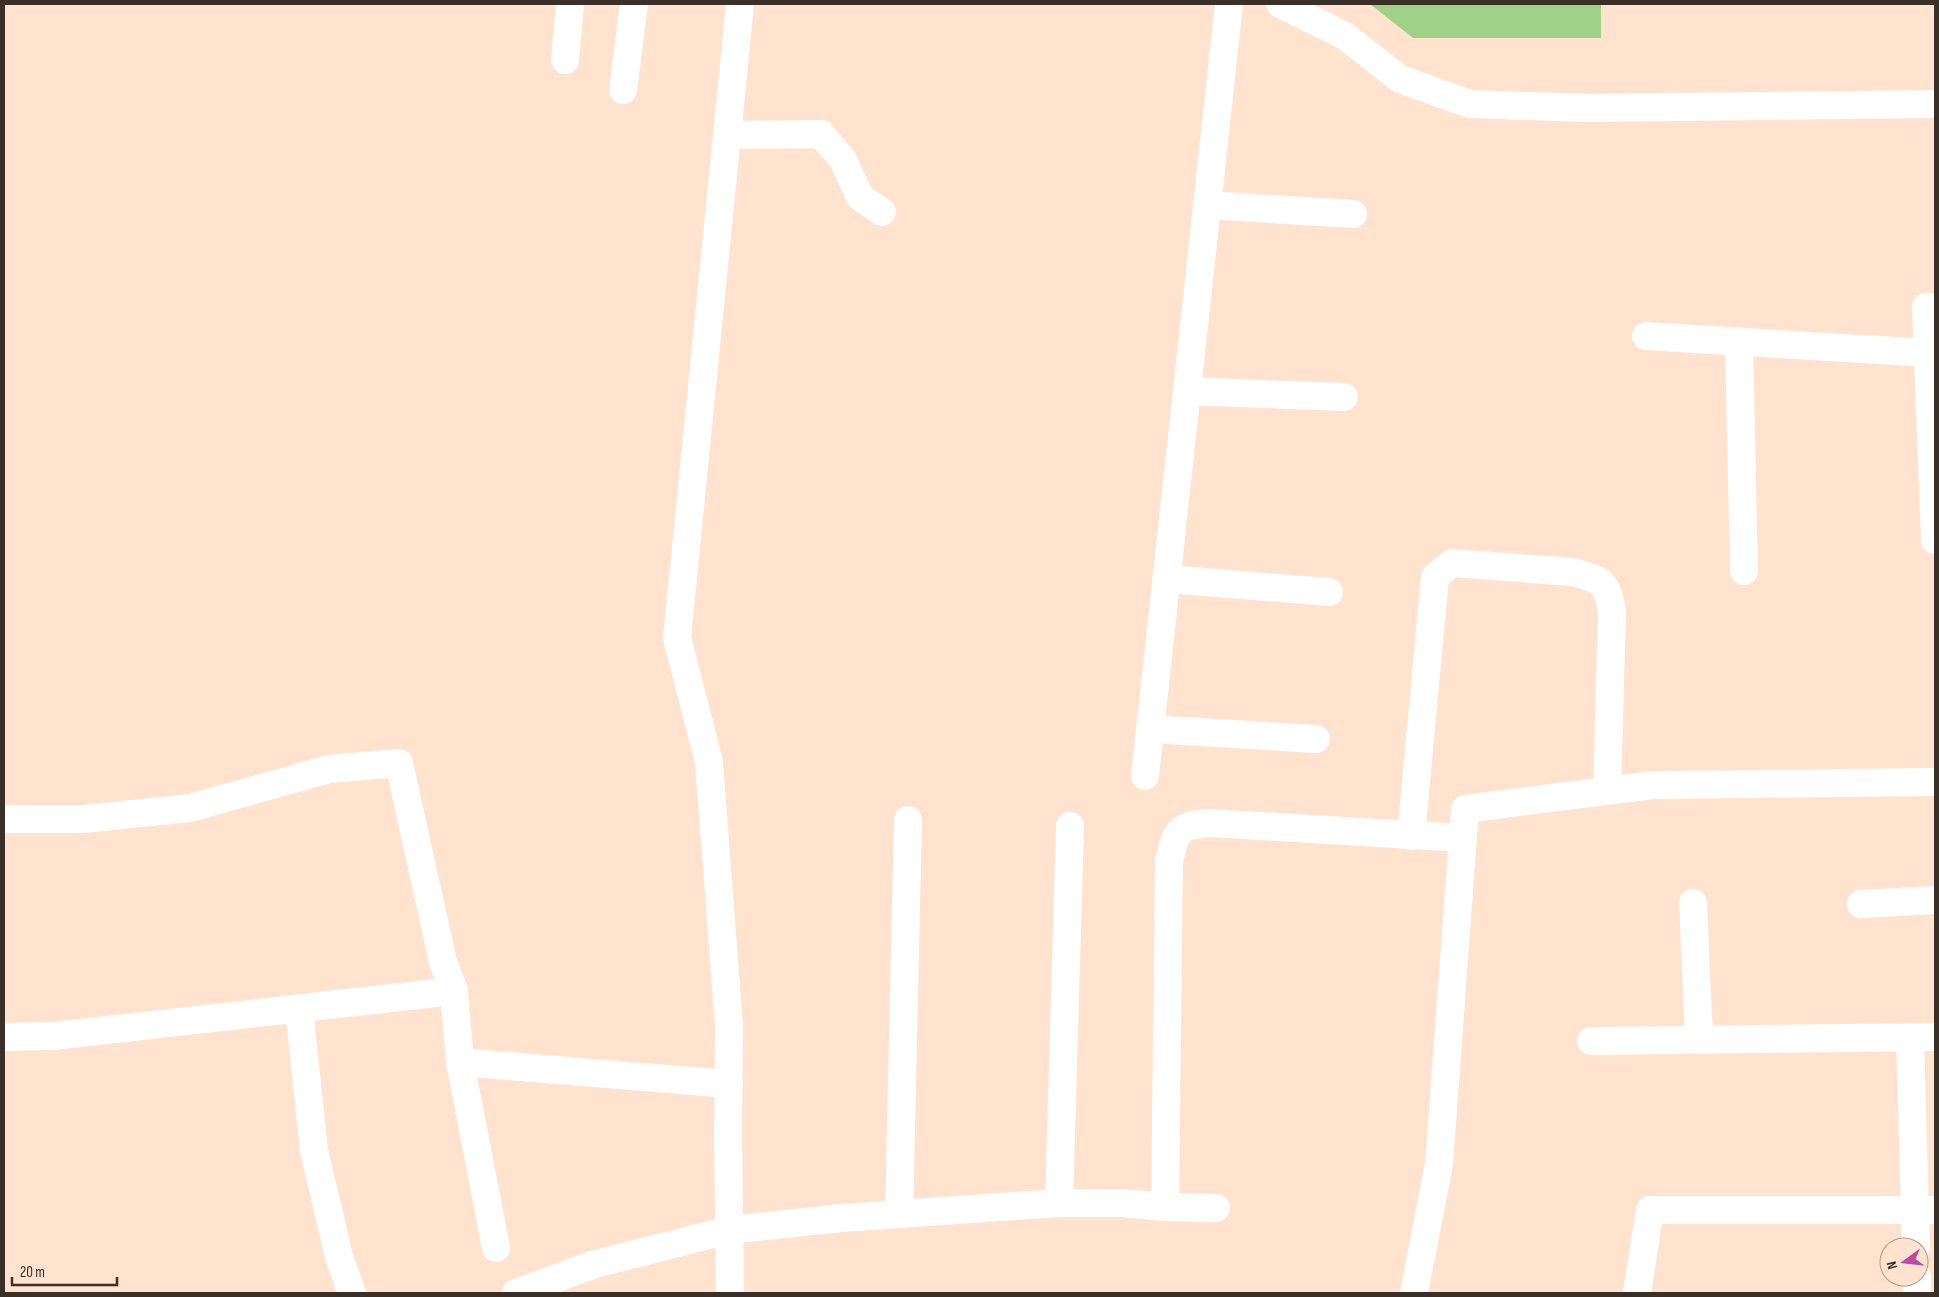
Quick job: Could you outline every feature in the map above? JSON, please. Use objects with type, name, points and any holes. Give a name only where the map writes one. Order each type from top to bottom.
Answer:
[{"type":"street","points":[[565,60],[570,4]]},
{"type":"street","points":[[623,90],[634,4]]},
{"type":"street","points":[[730,1293],[730,1026],[709,762],[677,638],[740,4]]},
{"type":"street","points":[[1145,776],[1229,4]]},
{"type":"street","points":[[1280,4],[1345,36],[1400,78],[1470,104],[1588,108],[1935,104]]},
{"type":"street","points":[[727,135],[821,134],[843,160],[860,197],[882,212]]},
{"type":"street","points":[[1207,205],[1352,214]]},
{"type":"street","points":[[1935,308],[1926,307],[1935,540]]},
{"type":"street","points":[[1646,336],[1928,353]]},
{"type":"street","points":[[1739,342],[1744,571]]},
{"type":"street","points":[[1187,391],[1344,397]]},
{"type":"street","points":[[1411,836],[1435,576],[1452,563],[1573,572],[1592,577],[1603,584],[1610,594],[1612,613],[1607,791]]},
{"type":"street","points":[[1167,579],[1329,592]]},
{"type":"street","points":[[1151,729],[1316,739]]},
{"type":"street","points":[[4,819],[83,819],[190,808],[329,769],[399,763],[443,962],[454,990],[460,1062],[496,1248]]},
{"type":"street","points":[[1414,1293],[1439,1164],[1465,809],[1653,785],[1935,782]]},
{"type":"street","points":[[899,1214],[908,820]]},
{"type":"street","points":[[1165,1207],[1169,861],[1175,836],[1190,824],[1210,823],[1463,838]]},
{"type":"street","points":[[1059,1202],[1070,826]]},
{"type":"street","points":[[1861,904],[1935,900]]},
{"type":"street","points":[[1693,903],[1699,1039]]},
{"type":"street","points":[[4,1037],[53,1036],[454,990]]},
{"type":"street","points":[[299,1009],[314,1150],[339,1257],[352,1293]]},
{"type":"street","points":[[1590,1041],[1922,1037],[1926,1210],[1919,1237]]},
{"type":"street","points":[[460,1062],[729,1084]]},
{"type":"street","points":[[516,1293],[595,1264],[729,1230],[899,1214],[1059,1202],[1216,1208]]},
{"type":"street","points":[[1636,1293],[1650,1210],[1926,1210]]},
{"type":"green space","points":[[1370,4],[1601,4],[1601,38],[1413,38]]}]
